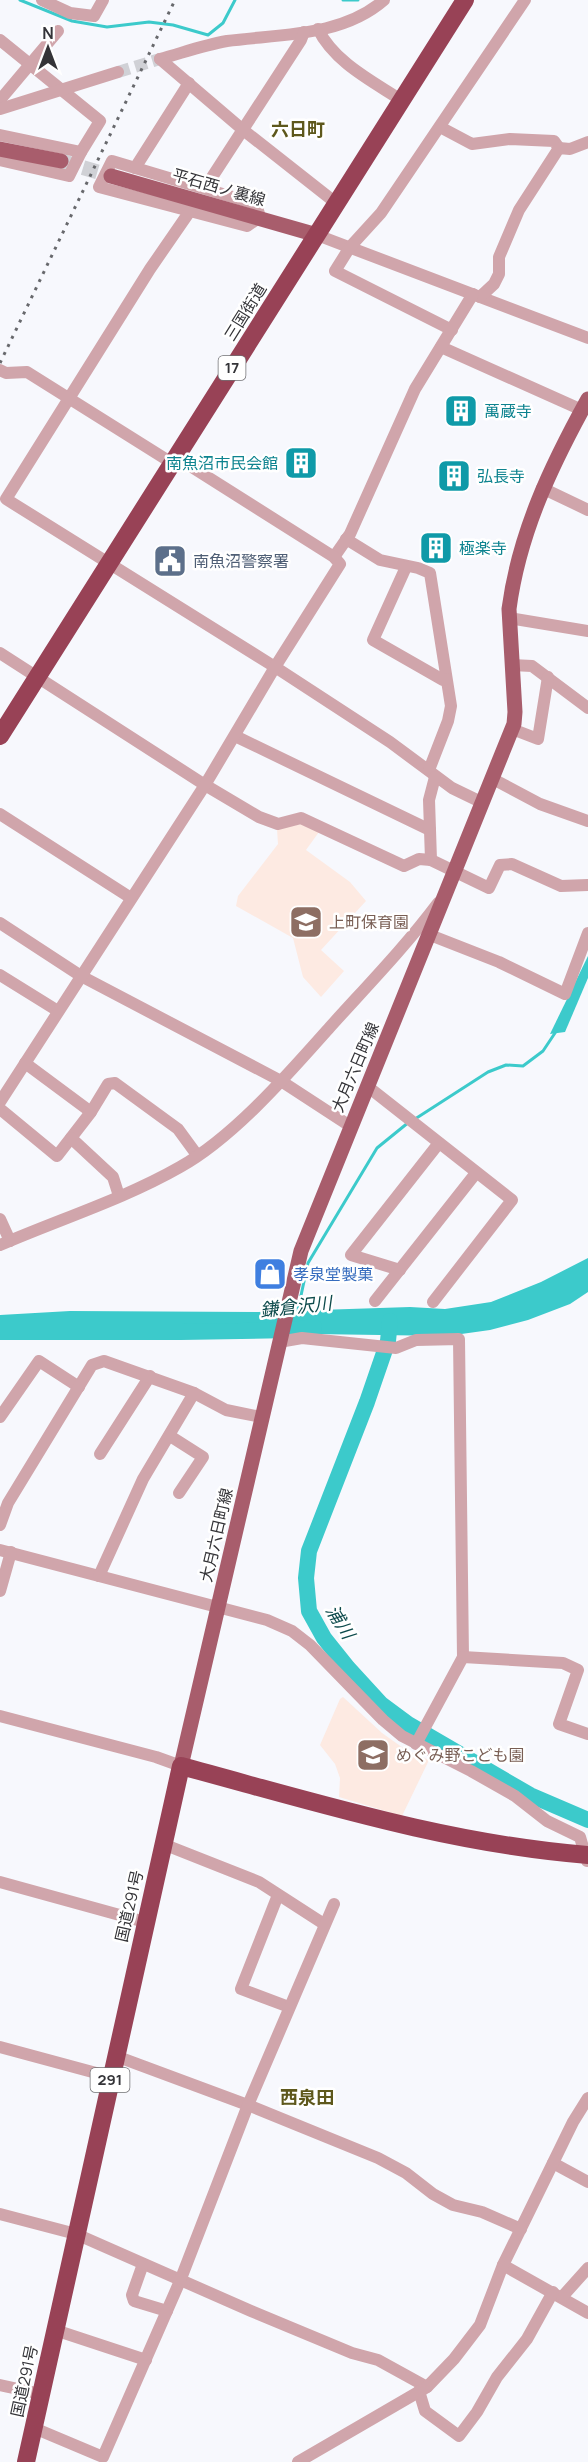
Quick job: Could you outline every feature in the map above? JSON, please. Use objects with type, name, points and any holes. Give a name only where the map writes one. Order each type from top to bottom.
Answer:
[{"type":"highway","name":"三国街道","points":[[0,736],[465,0]]},
{"type":"highway","name":"国道291号","points":[[26,2462],[181,1766]]},
{"type":"highway","points":[[181,1766],[439,1834],[587,1858]]},
{"type":"main road","points":[[0,149],[61,161]]},
{"type":"main road","name":"平石西ノ裏線","points":[[111,176],[317,235]]},
{"type":"main road","name":"大月六日町線","points":[[181,1766],[261,1417],[302,1251],[350,1125],[512,729],[516,712],[509,618],[511,592],[529,523],[542,488],[584,413]]},
{"type":"street","points":[[42,0],[70,13],[94,16],[103,0]]},
{"type":"street","points":[[336,203],[242,129],[160,59],[225,42],[276,37],[333,27],[356,17],[384,0]]},
{"type":"street","points":[[452,330],[335,271],[350,247],[381,213],[525,0]]},
{"type":"street","points":[[318,29],[323,40],[348,64],[401,100]]},
{"type":"street","points":[[0,100],[58,32]]},
{"type":"street","points":[[205,188],[304,32]]},
{"type":"street","points":[[0,40],[100,121],[69,176],[0,160]]},
{"type":"street","points":[[0,109],[118,72]]},
{"type":"street","points":[[135,168],[189,83]]},
{"type":"street","points":[[440,127],[472,144],[510,139],[548,140],[554,141],[559,148],[570,149],[588,142]]},
{"type":"street","points":[[0,135],[81,152]]},
{"type":"street","points":[[334,557],[346,539],[415,389],[452,330],[477,296],[494,284],[499,274],[499,257],[519,210],[559,148]]},
{"type":"street","points":[[112,161],[205,188],[256,204],[260,217],[247,226],[99,187],[112,161]]},
{"type":"street","points":[[190,211],[150,269],[3,504],[109,563],[390,742],[452,788],[483,802]]},
{"type":"street","points":[[317,235],[588,338]]},
{"type":"street","points":[[441,347],[584,413]]},
{"type":"street","points":[[0,370],[6,373],[27,372],[334,557],[340,564],[205,785],[0,1102]]},
{"type":"street","points":[[542,488],[588,510]]},
{"type":"street","points":[[346,539],[380,560],[418,568],[430,573],[451,706],[432,774],[429,800],[431,860]]},
{"type":"street","points":[[406,567],[373,640],[443,680],[446,679]]},
{"type":"street","points":[[509,618],[588,631]]},
{"type":"street","points":[[0,653],[259,818],[278,824],[301,818],[404,866],[419,859],[431,860],[489,888],[500,865],[512,864],[561,886],[588,885]]},
{"type":"street","points":[[512,665],[532,666],[588,708]]},
{"type":"street","points":[[512,729],[538,738],[548,677]]},
{"type":"street","points":[[235,736],[430,830]]},
{"type":"street","points":[[493,779],[540,804],[588,820]]},
{"type":"street","points":[[0,814],[131,898]]},
{"type":"street","points":[[0,1219],[5,1243],[119,1196],[181,1167],[222,1137],[281,1081],[422,924],[447,890]]},
{"type":"street","points":[[0,923],[81,976],[281,1081],[350,1125]]},
{"type":"street","points":[[430,934],[499,962],[565,994],[588,933]]},
{"type":"street","points":[[0,975],[58,1011]]},
{"type":"street","points":[[25,1063],[91,1112]]},
{"type":"street","points":[[0,1109],[57,1156],[91,1112],[108,1084],[115,1083],[178,1129],[197,1155]]},
{"type":"street","points":[[367,1086],[512,1200],[433,1302]]},
{"type":"street","points":[[71,1138],[113,1176],[119,1196]]},
{"type":"street","points":[[400,1270],[351,1255],[439,1143]]},
{"type":"street","points":[[375,1301],[476,1173]]},
{"type":"street","points":[[279,1342],[302,1338],[396,1348],[416,1340],[459,1339],[463,1657],[416,1744]]},
{"type":"street","points":[[0,1417],[39,1361],[79,1387]]},
{"type":"street","points":[[0,1525],[8,1503],[92,1365],[104,1361],[194,1393],[225,1410],[261,1417]]},
{"type":"street","points":[[100,1454],[150,1376]]},
{"type":"street","points":[[99,1576],[142,1479],[194,1393]]},
{"type":"street","points":[[170,1436],[203,1457],[179,1493]]},
{"type":"street","points":[[0,1591],[5,1551],[267,1620],[292,1631],[310,1645],[383,1720],[402,1736],[515,1796],[547,1821],[579,1837],[587,1858]]},
{"type":"street","points":[[463,1657],[563,1663],[583,1670],[559,1724],[588,1734]]},
{"type":"street","points":[[0,1716],[156,1757],[181,1766]]},
{"type":"street","points":[[163,1844],[258,1882],[324,1924]]},
{"type":"street","points":[[0,1882],[145,1922]]},
{"type":"street","points":[[278,1895],[241,1989],[289,2007]]},
{"type":"street","points":[[34,2428],[104,2457],[180,2281],[248,2105],[334,1904]]},
{"type":"street","points":[[0,2047],[111,2077]]},
{"type":"street","points":[[116,2056],[248,2105],[378,2158],[406,2173],[433,2194],[453,2205],[482,2212],[521,2229]]},
{"type":"street","points":[[298,2462],[423,2389],[454,2359],[480,2325],[503,2265],[588,2098]]},
{"type":"street","points":[[553,2163],[588,2182]]},
{"type":"street","points":[[1,2217],[76,2234],[180,2281],[352,2353],[378,2360],[423,2389]]},
{"type":"street","points":[[142,2264],[132,2295],[134,2301],[167,2311]]},
{"type":"street","points":[[503,2265],[588,2313]]},
{"type":"street","points":[[423,2389],[425,2411],[459,2436],[477,2412],[497,2377],[527,2339],[557,2294],[588,2268]]},
{"type":"street","points":[[55,2330],[146,2360]]},
{"type":"street","points":[[0,2385],[41,2394]]},
{"type":"shaded area","name":"上町保育園","points":[[301,824],[319,832],[306,850],[350,882],[366,901],[321,950],[344,971],[321,997],[303,977],[293,938],[236,906],[238,896],[278,844],[277,829]]},
{"type":"shaded area","name":"めぐみ野こども園","points":[[343,1697],[382,1733],[406,1750],[429,1760],[402,1816],[339,1797],[340,1778],[335,1764],[320,1745],[340,1699]]},
{"type":"water","points":[[588,956],[588,978],[565,1032],[550,1034]]},
{"type":"water","points":[[588,1258],[588,1292],[570,1304],[528,1320],[490,1330],[447,1336],[313,1334],[260,1326],[71,1328],[0,1334],[0,1315],[70,1311],[258,1312],[410,1307],[445,1309],[491,1302],[541,1282]]},
{"type":"waterway","points":[[20,0],[72,21],[107,27],[149,22],[173,25],[208,35],[223,23],[235,0]]},
{"type":"waterway","points":[[343,0],[358,0]]},
{"type":"waterway","points":[[415,1119],[488,1072],[506,1065],[523,1066],[543,1051],[555,1033]]},
{"type":"waterway","points":[[297,1314],[308,1263],[377,1148],[409,1122]]},
{"type":"waterway","name":"浦川","points":[[390,1321],[388,1341],[367,1402],[309,1551],[306,1578],[309,1611],[324,1638],[381,1704],[408,1724],[530,1795],[588,1820]]},
{"type":"waterway","name":"鎌倉沢川","points":[[0,1332],[181,1332],[293,1330],[314,1327]]},
{"type":"tunnel","points":[[118,72],[160,59]]},
{"type":"tunnel","points":[[61,161],[111,176]]},
{"type":"railway","points":[[0,363],[175,0]]},
{"type":"place","name":"萬蔵寺","points":[[461,411]]},
{"type":"place","name":"南魚沼市民会館","points":[[301,463]]},
{"type":"place","name":"弘長寺","points":[[454,476]]},
{"type":"place","name":"極楽寺","points":[[436,548]]},
{"type":"place","name":"南魚沼警察署","points":[[170,561]]},
{"type":"place","name":"上町保育園","points":[[306,922]]},
{"type":"place","name":"孝泉堂製菓","points":[[270,1274]]},
{"type":"place","name":"めぐみ野こども園","points":[[373,1755]]},
{"type":"district","name":"六日町","points":[[298,130]]},
{"type":"district","name":"西泉田","points":[[307,2098]]}]
